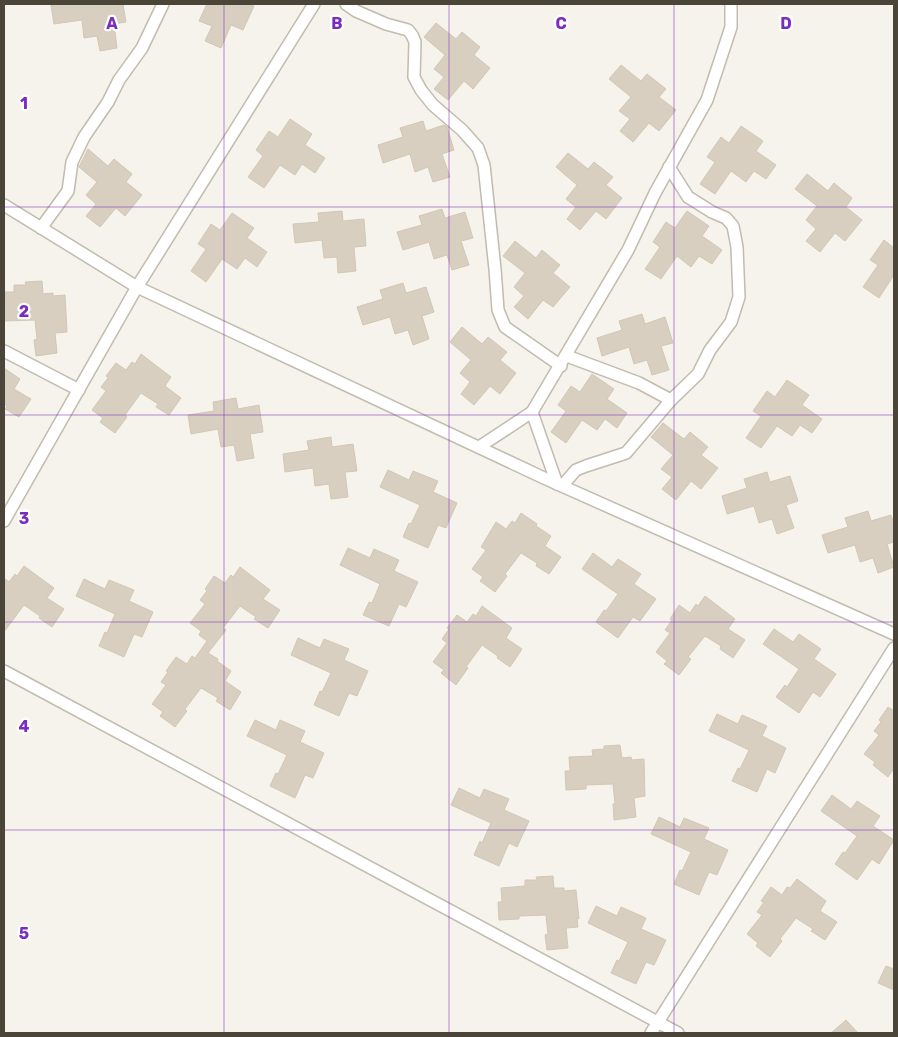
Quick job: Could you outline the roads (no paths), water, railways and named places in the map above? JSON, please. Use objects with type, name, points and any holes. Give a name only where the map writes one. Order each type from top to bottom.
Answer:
[{"type":"street","points":[[41,228],[68,192],[72,162],[84,137],[108,102],[119,80],[142,48],[163,4]]},
{"type":"street","points":[[4,521],[137,287],[314,4]]},
{"type":"street","points":[[346,4],[386,24],[408,30],[415,42],[414,76],[421,90],[433,105],[462,130],[478,148],[484,165],[498,310],[505,327],[564,361],[639,383],[671,400]]},
{"type":"street","points":[[479,447],[532,412],[564,361],[604,288],[628,250],[655,193],[707,100],[731,27],[731,4]]},
{"type":"street","points":[[560,485],[576,470],[626,453],[671,400],[698,374],[710,350],[731,322],[739,297],[737,247],[732,226],[726,218],[712,212],[688,196],[669,167]]},
{"type":"street","points":[[4,205],[137,287],[560,485],[894,634]]},
{"type":"street","points":[[4,351],[79,390]]},
{"type":"street","points":[[532,412],[560,485]]},
{"type":"street","points":[[651,1033],[894,648]]},
{"type":"street","points":[[4,671],[678,1033]]}]
